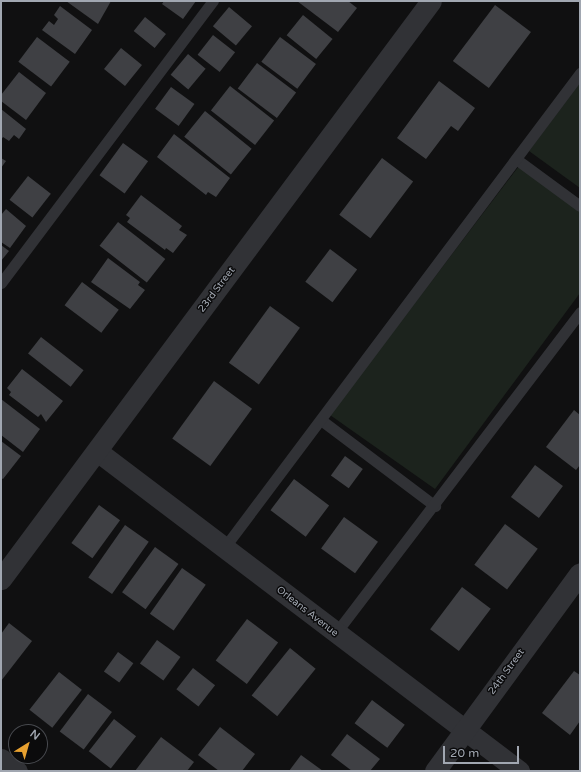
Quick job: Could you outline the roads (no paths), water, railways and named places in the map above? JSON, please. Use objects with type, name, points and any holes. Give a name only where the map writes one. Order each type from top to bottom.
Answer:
[{"type":"street","name":"23rd Street","points":[[1,579],[431,1]]},
{"type":"street","name":"Orleans Avenue","points":[[97,451],[336,634],[519,771]]},
{"type":"street","name":"24th Street","points":[[435,771],[580,573]]},
{"type":"street","points":[[1,759],[17,771]]},
{"type":"lane","points":[[1,283],[213,1]]},
{"type":"lane","points":[[224,548],[580,73]]},
{"type":"lane","points":[[516,159],[580,206]]},
{"type":"lane","points":[[336,634],[435,506],[580,312]]},
{"type":"lane","points":[[321,420],[435,506]]}]
